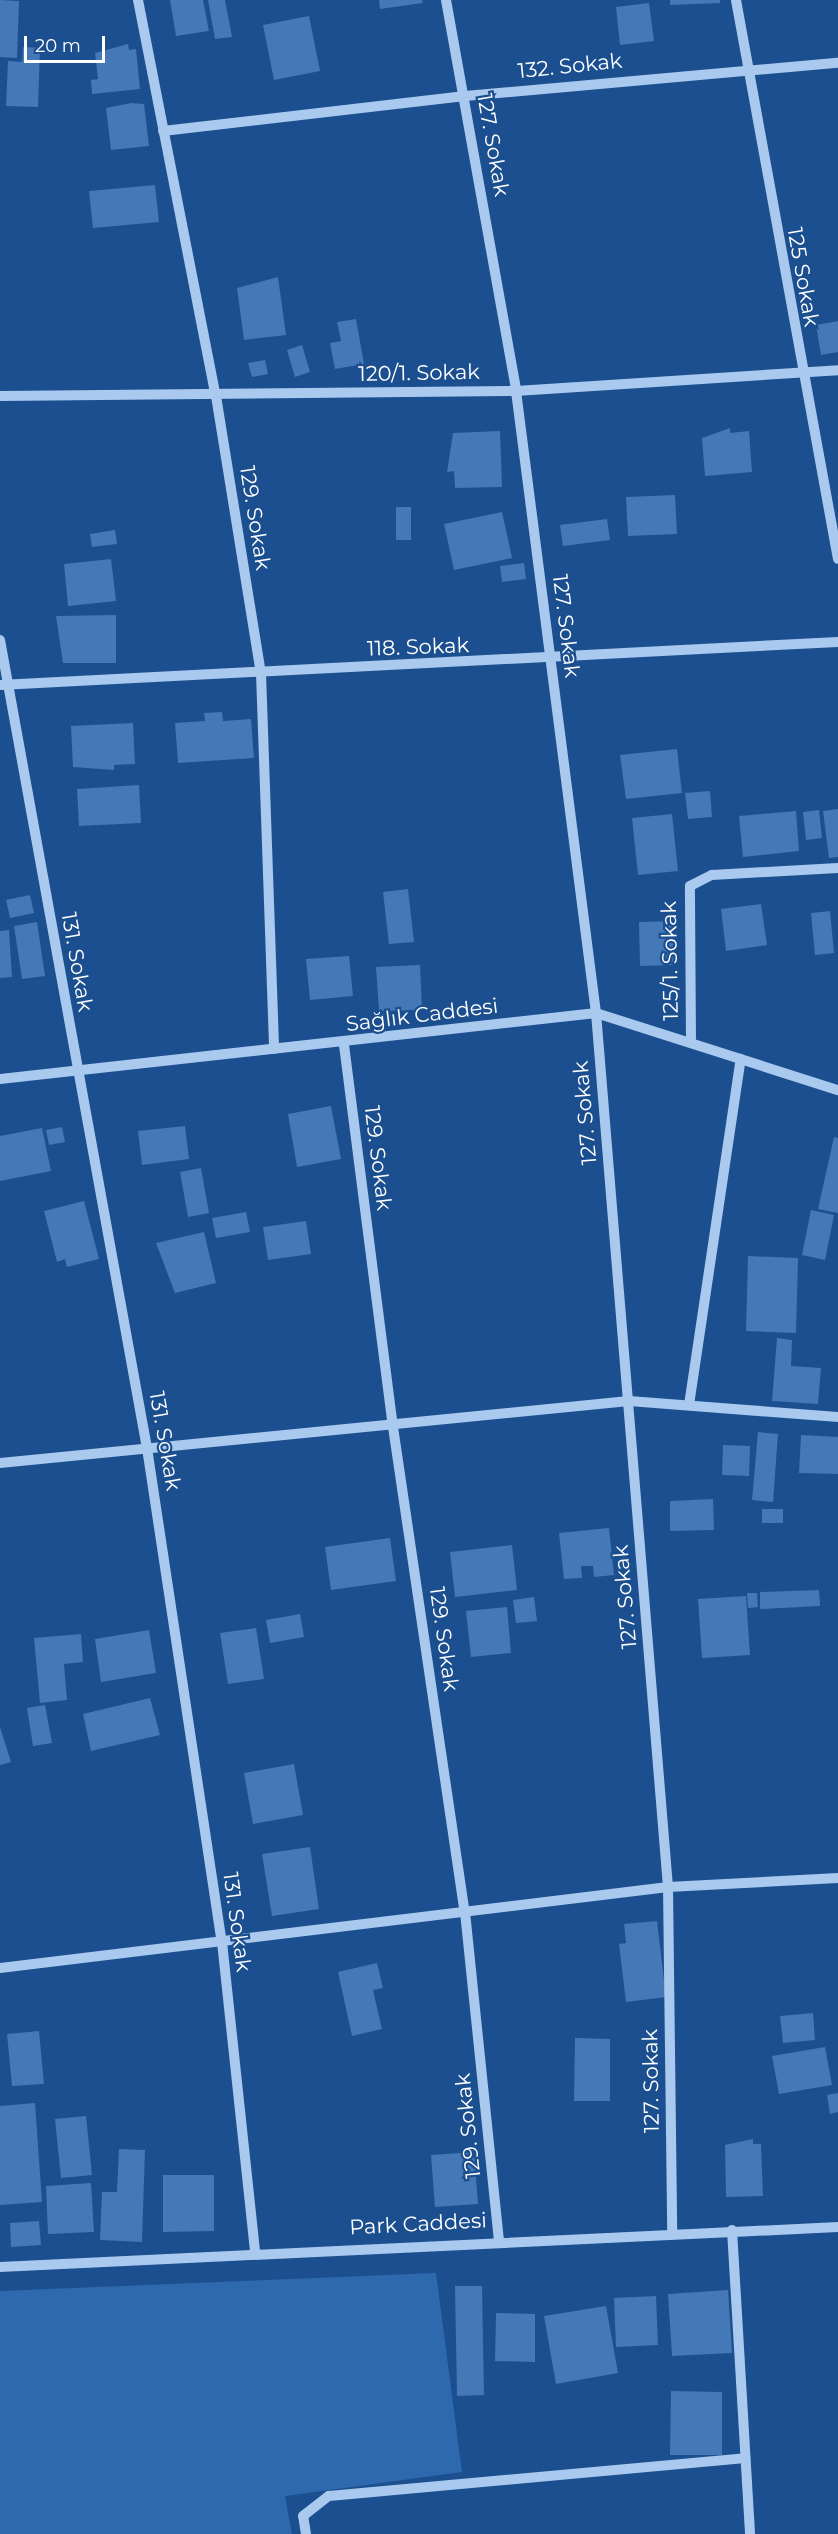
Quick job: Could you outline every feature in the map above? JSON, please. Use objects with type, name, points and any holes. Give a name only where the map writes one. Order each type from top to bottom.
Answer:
[{"type":"street","name":"129. Sokak","points":[[138,0],[216,396],[261,673],[274,1049]]},
{"type":"street","name":"127. Sokak","points":[[446,0],[516,391],[596,1012],[668,1887],[672,2232]]},
{"type":"street","name":"125 Sokak","points":[[736,0],[746,69],[801,374],[838,560]]},
{"type":"street","name":"132. Sokak","points":[[163,131],[465,96],[746,69],[838,63]]},
{"type":"street","name":"120/1. Sokak","points":[[0,396],[216,396],[516,391],[838,370]]},
{"type":"street","name":"131. Sokak","points":[[0,640],[4,685],[147,1448],[222,1942],[255,2253]]},
{"type":"street","name":"118. Sokak","points":[[4,685],[551,661],[838,642]]},
{"type":"street","name":"125/1. Sokak","points":[[691,1043],[690,886],[712,875],[838,868]]},
{"type":"street","name":"Sağlık Caddesi","points":[[0,1079],[76,1067],[344,1045],[596,1012],[838,1090]]},
{"type":"street","name":"129. Sokak","points":[[344,1045],[393,1427],[465,1912],[499,2240]]},
{"type":"street","points":[[689,1405],[741,1059]]},
{"type":"street","points":[[0,1463],[393,1427],[629,1401],[838,1416]]},
{"type":"street","points":[[0,1968],[668,1887],[838,1878]]},
{"type":"street","name":"Park Caddesi","points":[[0,2267],[499,2240],[838,2227]]},
{"type":"street","points":[[732,2230],[750,2534]]},
{"type":"street","points":[[306,2534],[303,2516],[329,2496],[745,2458]]},
{"type":"shaded area","points":[[436,2273],[462,2472],[285,2496],[292,2534],[0,2534],[0,2291]]},
{"type":"building","points":[[0,0],[19,1],[17,58],[0,57]]},
{"type":"building","points":[[170,0],[203,0],[209,31],[176,36]]},
{"type":"building","points":[[208,0],[225,0],[232,37],[215,39]]},
{"type":"building","points":[[379,0],[422,0],[423,3],[380,9]]},
{"type":"building","points":[[670,0],[720,0],[720,3],[670,5]]},
{"type":"building","points":[[649,3],[654,41],[620,45],[616,7]]},
{"type":"building","points":[[309,16],[320,71],[274,80],[263,25]]},
{"type":"building","points":[[128,44],[129,50],[136,49],[140,89],[92,94],[91,80],[98,79],[95,53]]},
{"type":"building","points":[[23,47],[40,48],[38,107],[6,106],[8,61],[22,62]]},
{"type":"building","points":[[131,103],[144,104],[149,146],[111,150],[106,108]]},
{"type":"building","points":[[155,185],[159,222],[93,228],[89,191]]},
{"type":"building","points":[[278,277],[286,335],[244,340],[237,288]]},
{"type":"building","points":[[356,319],[364,364],[335,369],[330,343],[341,341],[337,322]]},
{"type":"building","points":[[838,321],[838,352],[821,355],[816,325]]},
{"type":"building","points":[[302,345],[310,372],[295,377],[287,350]]},
{"type":"building","points":[[265,360],[268,374],[252,377],[248,363]]},
{"type":"building","points":[[730,428],[730,433],[749,431],[752,472],[705,476],[702,438]]},
{"type":"building","points":[[500,431],[502,487],[455,488],[454,471],[447,472],[453,433]]},
{"type":"building","points":[[675,495],[677,534],[628,536],[626,497]]},
{"type":"building","points":[[396,507],[411,507],[411,540],[396,540]]},
{"type":"building","points":[[502,512],[512,558],[454,570],[444,524]]},
{"type":"building","points":[[607,519],[610,540],[563,546],[560,525]]},
{"type":"building","points":[[115,530],[117,544],[92,547],[90,534]]},
{"type":"building","points":[[111,559],[116,601],[68,606],[64,564]]},
{"type":"building","points":[[524,563],[526,579],[502,582],[500,566]]},
{"type":"building","points":[[116,615],[116,663],[63,663],[56,616]]},
{"type":"building","points":[[222,712],[223,721],[251,719],[254,758],[178,763],[175,723],[205,721],[204,713]]},
{"type":"building","points":[[133,723],[135,764],[114,765],[114,770],[73,767],[71,726]]},
{"type":"building","points":[[677,749],[682,793],[626,799],[620,755]]},
{"type":"building","points":[[139,785],[141,823],[79,826],[77,789]]},
{"type":"building","points":[[710,791],[712,817],[688,819],[685,793]]},
{"type":"building","points":[[838,809],[838,857],[829,858],[823,811]]},
{"type":"building","points":[[819,810],[822,838],[806,840],[803,812]]},
{"type":"building","points":[[796,811],[799,851],[743,857],[739,816]]},
{"type":"building","points":[[672,814],[678,871],[638,875],[632,818]]},
{"type":"building","points":[[408,889],[414,942],[389,944],[383,892]]},
{"type":"building","points":[[30,895],[34,913],[10,918],[6,900]]},
{"type":"building","points":[[761,904],[767,945],[726,951],[721,909]]},
{"type":"building","points":[[830,911],[834,953],[815,955],[811,913]]},
{"type":"building","points":[[674,921],[675,965],[640,966],[639,922]]},
{"type":"building","points":[[37,922],[45,976],[22,979],[14,926]]},
{"type":"building","points":[[9,930],[12,977],[0,978],[0,931]]},
{"type":"building","points":[[349,956],[353,996],[310,1000],[306,959]]},
{"type":"building","points":[[420,965],[422,1010],[379,1011],[376,967]]},
{"type":"building","points":[[331,1106],[341,1159],[297,1167],[288,1114]]},
{"type":"building","points":[[185,1126],[189,1159],[142,1165],[138,1131]]},
{"type":"building","points":[[62,1127],[65,1142],[49,1145],[46,1130]]},
{"type":"building","points":[[42,1128],[51,1171],[0,1181],[0,1136]]},
{"type":"building","points":[[834,1137],[838,1138],[838,1213],[818,1209]]},
{"type":"building","points":[[201,1168],[209,1213],[188,1217],[180,1172]]},
{"type":"building","points":[[84,1201],[99,1259],[67,1267],[65,1259],[57,1262],[44,1211]]},
{"type":"building","points":[[811,1210],[834,1215],[825,1260],[802,1255]]},
{"type":"building","points":[[246,1212],[250,1232],[216,1238],[212,1218]]},
{"type":"building","points":[[306,1221],[311,1254],[268,1260],[263,1227]]},
{"type":"building","points":[[204,1232],[216,1283],[175,1293],[156,1243]]},
{"type":"building","points":[[748,1256],[798,1258],[796,1333],[746,1331]]},
{"type":"building","points":[[777,1338],[792,1340],[791,1366],[821,1368],[818,1404],[772,1401]]},
{"type":"building","points":[[758,1432],[778,1434],[773,1502],[752,1500]]},
{"type":"building","points":[[801,1435],[838,1437],[838,1474],[799,1473]]},
{"type":"building","points":[[723,1445],[750,1446],[749,1476],[722,1475]]},
{"type":"building","points":[[713,1499],[714,1530],[670,1531],[670,1501]]},
{"type":"building","points":[[762,1509],[783,1509],[783,1523],[762,1523]]},
{"type":"building","points":[[609,1528],[614,1575],[594,1577],[593,1566],[581,1566],[582,1578],[564,1579],[559,1533]]},
{"type":"building","points":[[390,1538],[396,1581],[331,1590],[325,1547]]},
{"type":"building","points":[[512,1545],[517,1590],[455,1597],[450,1552]]},
{"type":"building","points":[[819,1590],[820,1606],[760,1609],[760,1592]]},
{"type":"building","points":[[747,1593],[757,1593],[758,1607],[748,1608]]},
{"type":"building","points":[[746,1596],[750,1655],[702,1658],[698,1599]]},
{"type":"building","points":[[534,1597],[537,1621],[516,1623],[513,1600]]},
{"type":"building","points":[[507,1607],[511,1653],[471,1657],[466,1611]]},
{"type":"building","points":[[300,1614],[304,1637],[270,1643],[266,1620]]},
{"type":"building","points":[[256,1628],[264,1679],[228,1684],[220,1633]]},
{"type":"building","points":[[149,1630],[156,1673],[101,1682],[95,1639]]},
{"type":"building","points":[[81,1634],[83,1662],[64,1664],[67,1700],[40,1703],[34,1638]]},
{"type":"building","points":[[150,1698],[160,1735],[91,1751],[83,1714]]},
{"type":"building","points":[[45,1705],[52,1743],[33,1746],[27,1708]]},
{"type":"building","points":[[0,1727],[11,1762],[0,1765]]},
{"type":"building","points":[[294,1764],[303,1815],[253,1824],[244,1773]]},
{"type":"building","points":[[310,1847],[319,1909],[272,1916],[262,1854]]},
{"type":"building","points":[[657,1921],[666,1997],[626,2002],[619,1944],[626,1943],[624,1924]]},
{"type":"building","points":[[377,1963],[383,1988],[373,1990],[382,2029],[352,2036],[338,1972]]},
{"type":"building","points":[[813,2013],[815,2040],[783,2043],[780,2016]]},
{"type":"building","points":[[39,2031],[44,2084],[12,2086],[7,2034]]},
{"type":"building","points":[[575,2038],[610,2039],[610,2101],[574,2101]]},
{"type":"building","points":[[825,2047],[832,2085],[779,2094],[772,2056]]},
{"type":"building","points":[[838,2093],[838,2112],[830,2114],[827,2095]]},
{"type":"building","points":[[35,2103],[42,2202],[0,2205],[0,2106]]},
{"type":"building","points":[[86,2116],[92,2175],[61,2178],[55,2119]]},
{"type":"building","points":[[753,2139],[753,2144],[761,2144],[763,2196],[726,2197],[725,2145]]},
{"type":"building","points":[[119,2149],[145,2150],[142,2242],[100,2240],[102,2192],[117,2192]]},
{"type":"building","points":[[474,2152],[478,2204],[435,2207],[431,2155]]},
{"type":"building","points":[[163,2175],[214,2175],[214,2231],[163,2232]]},
{"type":"building","points":[[91,2183],[94,2232],[48,2234],[46,2186]]},
{"type":"building","points":[[39,2221],[41,2245],[11,2247],[10,2223]]},
{"type":"building","points":[[455,2286],[482,2286],[484,2395],[457,2396]]},
{"type":"building","points":[[728,2290],[732,2353],[672,2356],[668,2294]]},
{"type":"building","points":[[656,2296],[658,2345],[616,2347],[614,2298]]},
{"type":"building","points":[[606,2306],[618,2373],[556,2384],[544,2316]]},
{"type":"building","points":[[496,2313],[535,2314],[535,2362],[495,2361]]},
{"type":"building","points":[[671,2391],[722,2392],[722,2455],[670,2455]]}]
